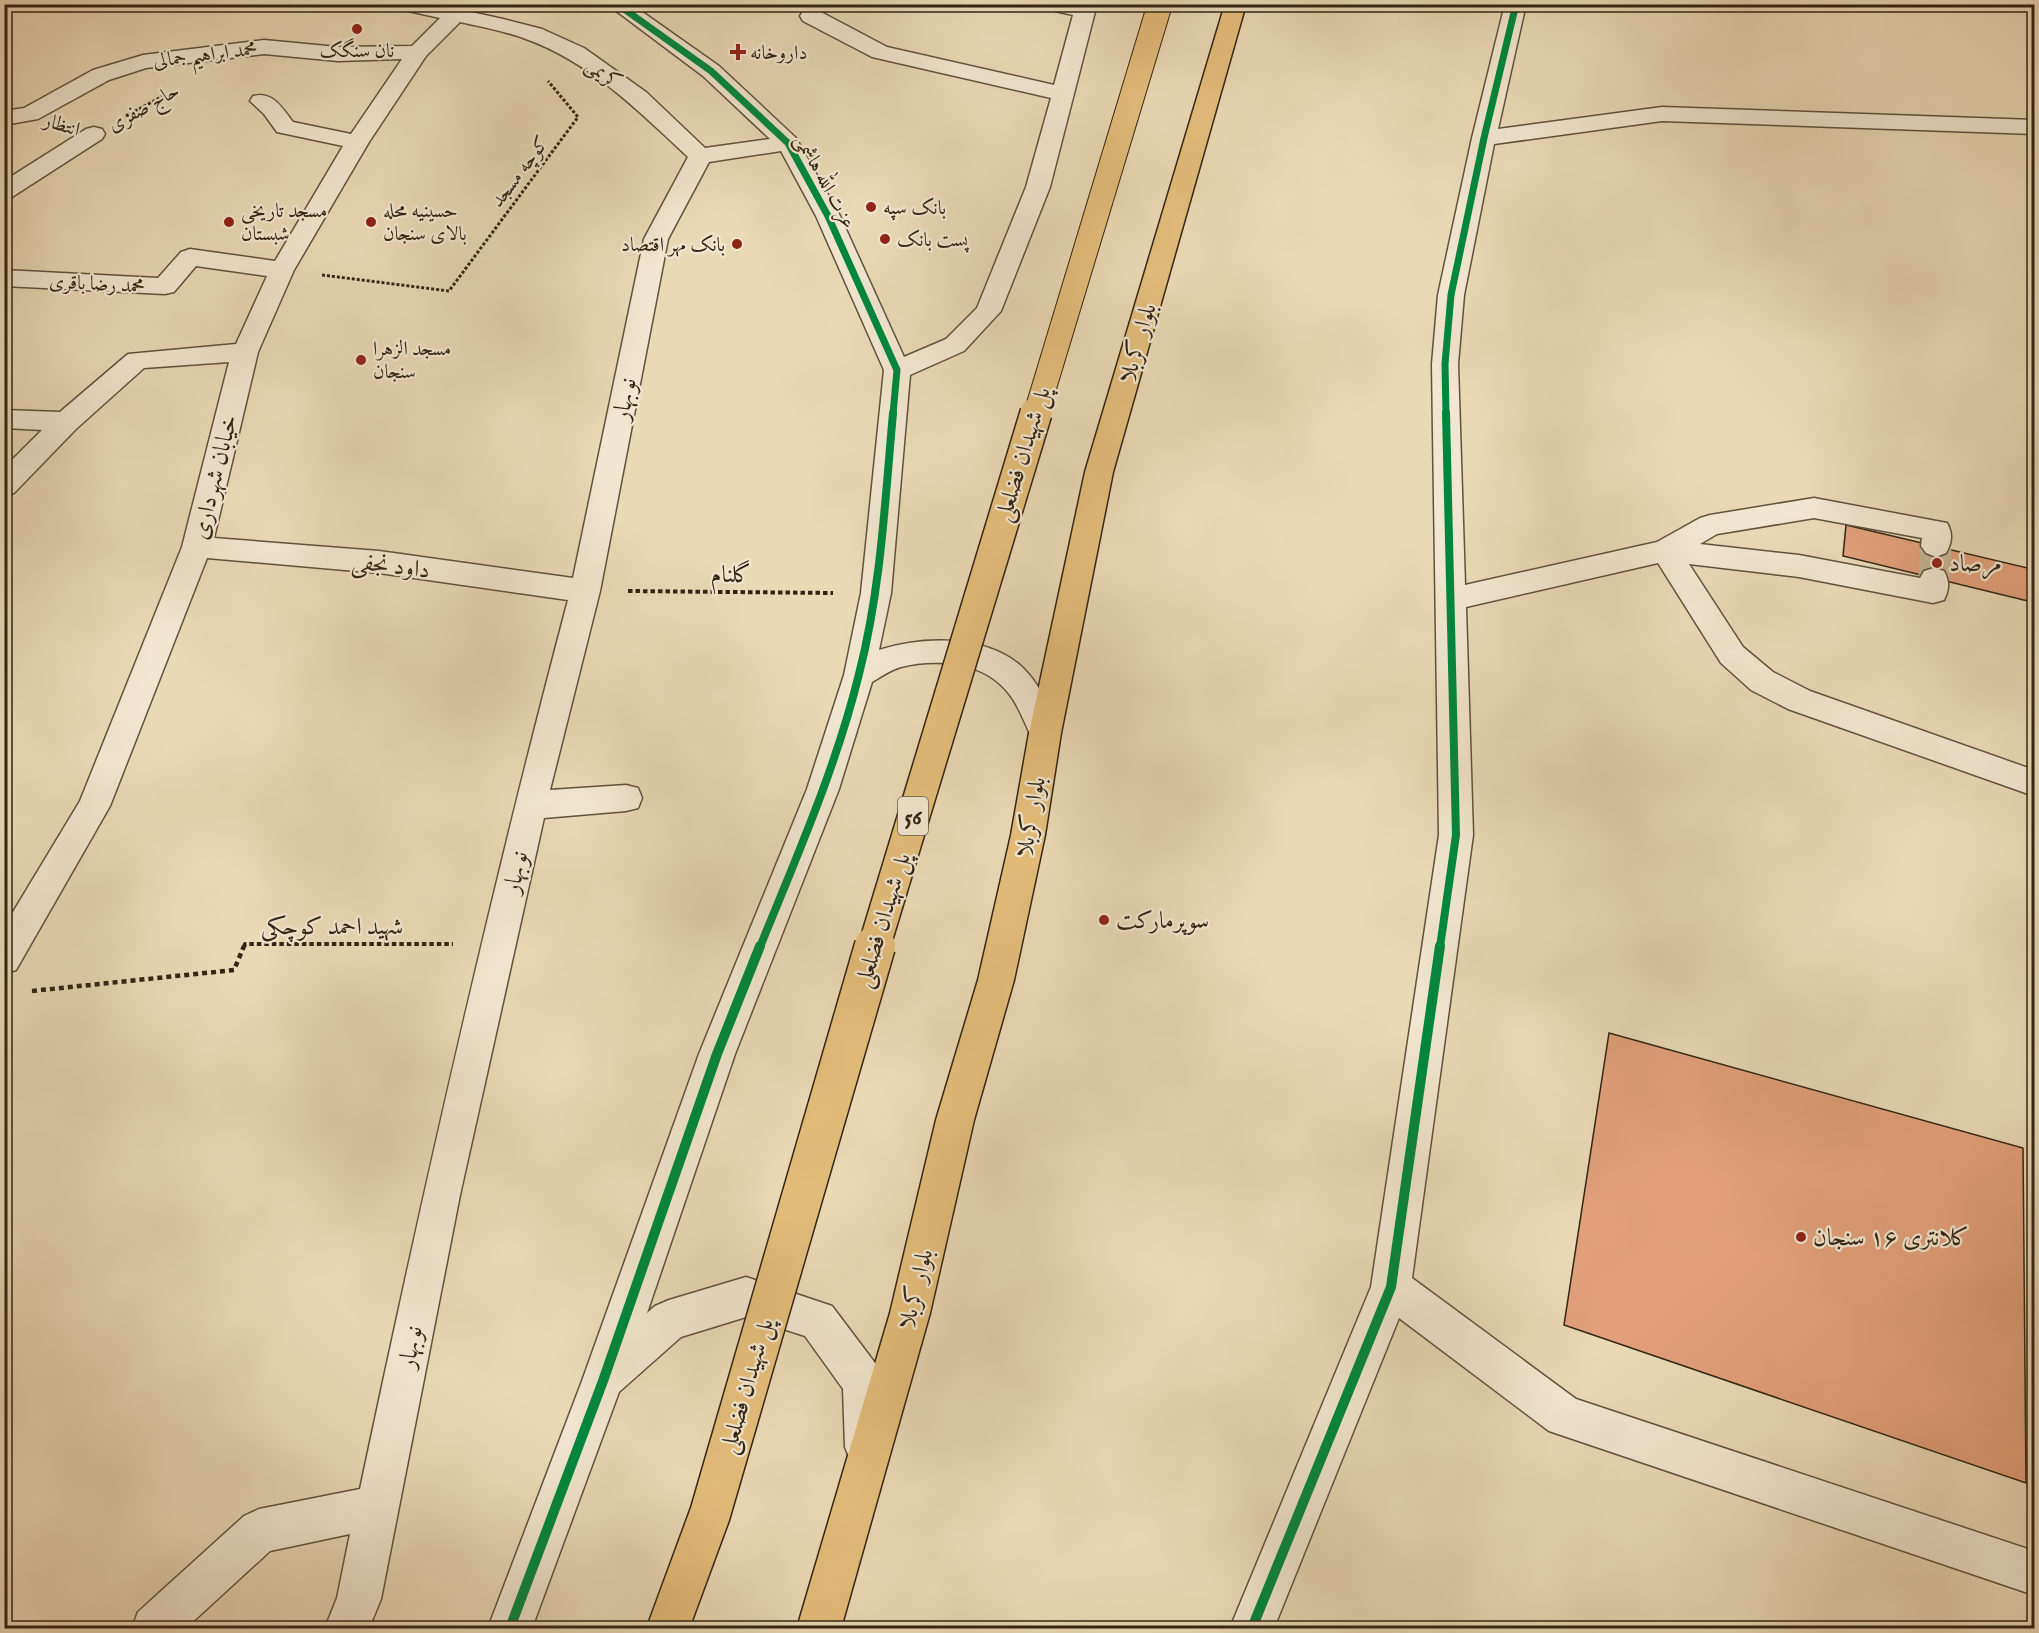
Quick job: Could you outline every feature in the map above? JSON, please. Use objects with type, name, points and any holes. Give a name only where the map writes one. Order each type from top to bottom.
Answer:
[{"type":"highway","name":"پل شهیدان فضلعلی","points":[[668,1629],[710,1514],[839,1063],[1160,4]]},
{"type":"highway","name":"بلوار کربلا","points":[[819,1629],[910,1313],[954,1120],[996,980],[1028,835],[1045,732],[1099,472],[1236,4]]},
{"type":"street","name":"کریمی","points":[[402,4],[534,34],[576,53],[638,97],[700,156]]},
{"type":"street","name":"عزت الله هاشمی","points":[[617,4],[711,71],[788,143],[828,216],[897,370]]},
{"type":"street","points":[[510,1629],[603,1381],[717,1054],[823,789],[859,675],[876,593],[897,370],[955,345],[988,311],[1038,187],[1086,8],[1049,4]]},
{"type":"street","points":[[1252,1629],[1391,1287],[1456,835],[1445,364],[1451,295],[1484,138],[1516,4]]},
{"type":"street","name":"خیابان شهرداری","points":[[4,959],[94,806],[197,547],[245,352],[282,270],[357,142],[418,52],[455,15]]},
{"type":"street","points":[[811,16],[880,52],[1063,94]]},
{"type":"street","name":"محمد ابراهیم جمالی","points":[[4,118],[30,114],[101,75],[143,62],[264,47],[338,54],[418,52]]},
{"type":"street","points":[[261,102],[272,109],[285,127],[357,142]]},
{"type":"street","name":"انتظار","points":[[30,114],[76,128]]},
{"type":"street","points":[[1484,138],[1662,114],[2034,127]]},
{"type":"street","name":"حاج صفری","points":[[4,192],[76,128]]},
{"type":"street","points":[[700,156],[788,143]]},
{"type":"street","name":"نوبهار","points":[[353,1614],[378,1507],[441,1195],[530,805],[585,591],[656,239],[700,156]]},
{"type":"street","name":"محمد رضا باقری","points":[[4,278],[165,286],[190,257],[282,270]]},
{"type":"street","points":[[4,486],[66,422],[136,360],[245,352]]},
{"type":"street","points":[[4,419],[66,422]]},
{"type":"street","points":[[1452,599],[1665,551],[1710,525],[1814,508],[1937,530],[1936,546]]},
{"type":"street","name":"داود نجفی","points":[[197,547],[379,562],[585,591]]},
{"type":"street","points":[[1665,551],[1799,566],[1934,592],[1934,579]]},
{"type":"street","points":[[1665,551],[1732,655],[1762,681],[1799,700],[2034,783]]},
{"type":"street","points":[[859,675],[884,661],[912,653],[972,654],[1002,668],[1024,689],[1045,732]]},
{"type":"street","points":[[530,805],[626,798]]},
{"type":"street","points":[[1391,1287],[1564,1416],[2034,1573]]},
{"type":"street","points":[[603,1381],[669,1320],[746,1298],[818,1320],[863,1382],[866,1466]]},
{"type":"street","points":[[154,1629],[258,1531],[378,1507]]},
{"type":"building","name":"مرصاد","points":[[1846,525],[2032,569],[2032,602],[1843,556]]},
{"type":"building","name":"کلانتری ۱۶ سنجان","points":[[1609,1033],[2023,1148],[2026,1483],[1564,1325]]},
{"type":"tunnel","points":[[1934,579],[1936,546]]},
{"type":"cycle path","points":[[510,1628],[603,1381],[717,1054],[823,789],[859,675],[876,593],[897,370],[828,216],[788,143],[711,71],[617,4]]},
{"type":"cycle path","points":[[1252,1628],[1391,1287],[1456,835],[1445,364],[1451,295],[1484,138],[1516,4]]},
{"type":"place","name":"نان سنگک","points":[[357,29]]},
{"type":"place","name":"داروخانه","points":[[738,52]]},
{"type":"place","name":"بانک سپه","points":[[871,207]]},
{"type":"place","name":"مسجد تاریخی شبستان","points":[[229,222]]},
{"type":"place","name":"حسینیه محله بالای سنجان","points":[[371,222]]},
{"type":"place","name":"پست بانک","points":[[885,239]]},
{"type":"place","name":"بانک مهر اقتصاد","points":[[737,244]]},
{"type":"place","name":"مسجد الزهرا سنجان","points":[[361,360]]},
{"type":"place","name":"مرصاد","points":[[1937,563]]},
{"type":"place","name":"سوپرمارکت","points":[[1104,920]]},
{"type":"place","name":"کلانتری ۱۶ سنجان","points":[[1801,1237]]}]
